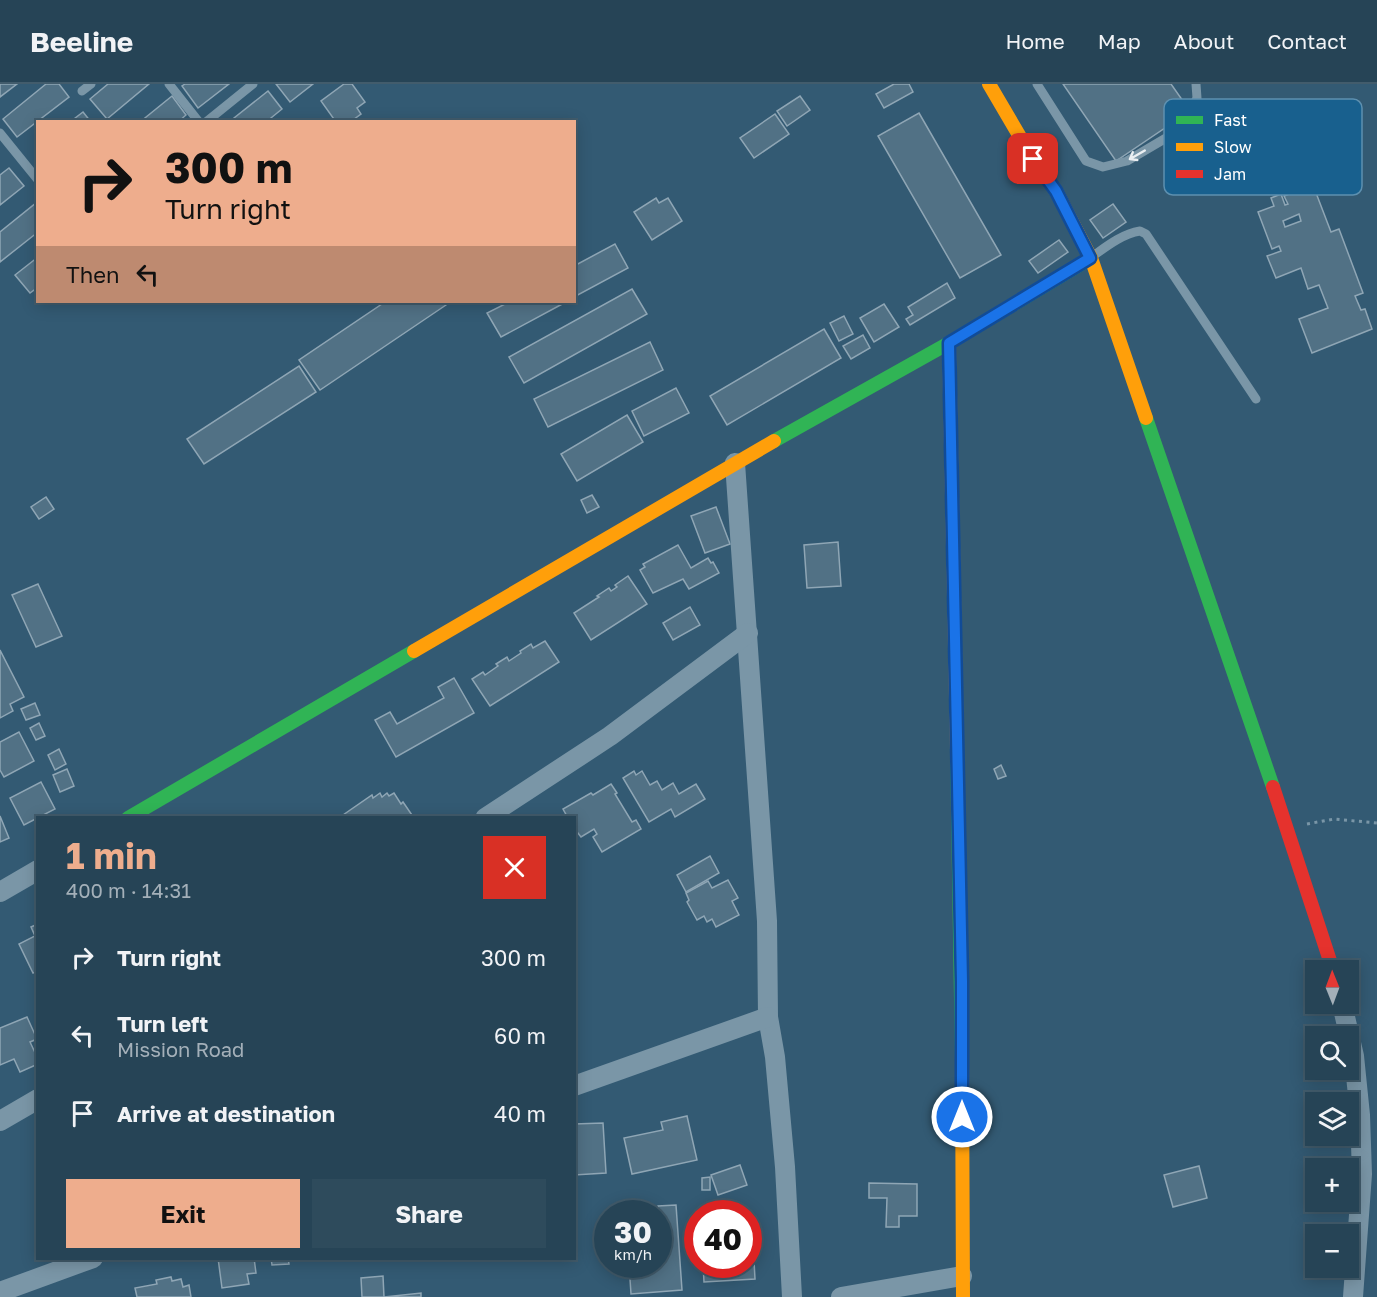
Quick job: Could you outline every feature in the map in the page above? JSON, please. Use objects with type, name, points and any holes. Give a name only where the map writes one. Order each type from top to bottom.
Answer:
[{"type":"street","points":[[989,84],[1033,159],[1056,191],[1090,258],[1287,828],[1330,960]]},
{"type":"street","points":[[131,816],[735,464],[949,343],[1090,258]]},
{"type":"street","points":[[949,343],[962,981],[963,1297]]},
{"type":"street","points":[[735,464],[767,921],[768,1017],[775,1058],[792,1297]]},
{"type":"street","points":[[488,816],[610,736],[748,633]]},
{"type":"street","points":[[0,892],[36,871]]},
{"type":"street","points":[[1344,1014],[1354,1056],[1362,1162],[1353,1297]]},
{"type":"street","points":[[576,1085],[768,1017]]},
{"type":"street","points":[[0,1121],[36,1100]]},
{"type":"street","points":[[0,1292],[88,1260]]},
{"type":"street","points":[[841,1297],[962,1276]]},
{"type":"lane","points":[[82,91],[91,84]]},
{"type":"lane","points":[[169,84],[197,120]]},
{"type":"lane","points":[[208,120],[253,84]]},
{"type":"lane","points":[[1037,84],[1086,161],[1102,167],[1127,161],[1164,139]]},
{"type":"lane","points":[[1196,84],[1197,99]]},
{"type":"lane","points":[[0,133],[36,178]]},
{"type":"lane","points":[[1090,258],[1132,232],[1140,231],[1146,234],[1256,399]]},
{"type":"path","points":[[1287,828],[1334,819],[1377,823]]},
{"type":"building","points":[[0,84],[17,84],[0,97]]},
{"type":"building","points":[[46,84],[59,84],[69,97],[36,120],[17,137],[3,119]]},
{"type":"building","points":[[108,84],[149,84],[107,119],[90,99]]},
{"type":"building","points":[[185,84],[229,84],[198,108],[182,86]]},
{"type":"building","points":[[276,84],[313,84],[290,102]]},
{"type":"building","points":[[344,84],[352,84],[365,102],[357,108],[361,114],[353,120],[335,120],[321,101]]},
{"type":"building","points":[[894,84],[909,84],[913,92],[884,108],[876,94]]},
{"type":"building","points":[[1063,84],[1171,84],[1182,99],[1164,99],[1164,129],[1116,161]]},
{"type":"building","points":[[268,91],[282,109],[268,120],[232,120]]},
{"type":"building","points":[[172,96],[186,115],[180,120],[142,120]]},
{"type":"building","points":[[800,96],[810,110],[787,126],[777,111]]},
{"type":"building","points":[[83,112],[89,120],[73,120]]},
{"type":"building","points":[[919,113],[1001,255],[960,278],[878,136]]},
{"type":"building","points":[[775,114],[789,134],[754,158],[740,138]]},
{"type":"building","points":[[9,168],[24,186],[0,205],[0,175]]},
{"type":"building","points":[[1278,195],[1281,195],[1285,205],[1288,204],[1284,196],[1287,195],[1317,195],[1331,232],[1339,229],[1363,293],[1355,296],[1361,310],[1365,309],[1372,329],[1312,353],[1299,319],[1328,308],[1319,285],[1308,289],[1301,268],[1276,278],[1267,256],[1281,251],[1279,246],[1272,249],[1258,212],[1274,206],[1271,198]],"holes":[[[1299,214],[1301,221],[1285,227],[1283,221]]]},
{"type":"building","points":[[656,198],[659,203],[668,198],[682,221],[652,240],[634,212]]},
{"type":"building","points":[[36,203],[36,234],[0,262],[0,232]]},
{"type":"building","points":[[1113,204],[1126,222],[1103,238],[1090,220]]},
{"type":"building","points":[[1059,240],[1068,252],[1038,273],[1029,261]]},
{"type":"building","points":[[615,244],[628,268],[576,296],[576,265]]},
{"type":"building","points":[[36,259],[36,288],[30,293],[15,275]]},
{"type":"building","points":[[947,283],[955,298],[910,325],[906,319],[913,315],[908,307]]},
{"type":"building","points":[[632,289],[647,314],[524,383],[509,357]]},
{"type":"building","points":[[384,303],[444,303],[446,305],[320,390],[299,360]]},
{"type":"building","points":[[507,303],[564,303],[501,337],[487,313]]},
{"type":"building","points":[[884,304],[899,327],[874,342],[860,318]]},
{"type":"building","points":[[844,316],[853,334],[839,341],[830,323]]},
{"type":"building","points":[[824,329],[841,358],[727,425],[710,396]]},
{"type":"building","points":[[863,335],[870,348],[851,359],[843,346]]},
{"type":"building","points":[[650,342],[663,370],[548,427],[534,399]]},
{"type":"building","points":[[299,366],[316,392],[204,464],[187,439]]},
{"type":"building","points":[[676,388],[689,413],[644,436],[632,411]]},
{"type":"building","points":[[627,415],[643,442],[577,481],[561,454]]},
{"type":"building","points":[[592,495],[599,507],[587,513],[581,500]]},
{"type":"building","points":[[46,497],[54,509],[39,519],[31,507]]},
{"type":"building","points":[[716,507],[730,544],[705,553],[691,516]]},
{"type":"building","points":[[838,542],[841,586],[807,588],[804,545]]},
{"type":"building","points":[[678,545],[691,568],[708,558],[719,573],[689,589],[683,579],[653,593],[640,570],[645,567],[643,564]]},
{"type":"building","points":[[628,576],[647,604],[591,640],[574,613],[609,588],[611,591],[617,587],[615,585]]},
{"type":"building","points":[[38,584],[62,636],[36,647],[12,595]]},
{"type":"building","points":[[690,607],[700,625],[673,640],[663,623]]},
{"type":"building","points":[[545,641],[559,662],[490,706],[472,679],[483,672],[485,675],[507,657],[509,661],[531,644],[533,648]]},
{"type":"building","points":[[0,650],[24,697],[10,704],[13,711],[0,718]]},
{"type":"building","points":[[454,678],[474,713],[396,757],[375,720],[390,712],[397,724],[444,698],[438,687]]},
{"type":"building","points":[[35,703],[40,715],[26,720],[21,709]]},
{"type":"building","points":[[39,723],[45,736],[36,740],[30,728]]},
{"type":"building","points":[[19,732],[34,761],[4,777],[0,770],[0,742]]},
{"type":"building","points":[[59,749],[66,764],[55,770],[48,755]]},
{"type":"building","points":[[1001,765],[1006,776],[998,779],[994,769]]},
{"type":"building","points":[[67,769],[74,786],[60,792],[53,775]]},
{"type":"building","points":[[634,771],[636,775],[642,771],[650,785],[657,781],[662,790],[673,783],[679,794],[696,784],[705,799],[675,817],[671,809],[649,822],[623,778]]},
{"type":"building","points":[[41,782],[55,809],[41,816],[36,816],[36,819],[24,825],[10,798]]},
{"type":"building","points":[[611,784],[632,822],[636,820],[641,829],[602,852],[593,837],[597,834],[594,829],[581,837],[576,831],[576,816],[567,816],[563,809],[591,793],[593,795]]},
{"type":"building","points":[[380,793],[382,797],[387,793],[389,796],[394,793],[413,816],[343,816],[372,795],[373,798]]},
{"type":"building","points":[[0,816],[9,838],[0,842]]},
{"type":"building","points":[[710,856],[719,873],[686,892],[677,875]]},
{"type":"building","points":[[728,880],[738,898],[732,901],[739,915],[716,927],[712,919],[707,922],[704,916],[697,920],[687,902],[689,900],[686,893],[708,881],[712,888]]},
{"type":"building","points":[[36,925],[36,972],[33,973],[19,944],[35,936],[31,927]]},
{"type":"building","points":[[27,1017],[36,1037],[36,1039],[30,1042],[36,1055],[36,1065],[20,1072],[14,1059],[0,1065],[0,1028]]},
{"type":"building","points":[[687,1116],[697,1160],[632,1174],[624,1138],[663,1130],[661,1122]]},
{"type":"building","points":[[603,1123],[606,1173],[576,1175],[576,1124]]},
{"type":"building","points":[[740,1165],[747,1185],[718,1195],[711,1175]]},
{"type":"building","points":[[1199,1166],[1207,1198],[1173,1207],[1164,1175]]},
{"type":"building","points":[[710,1177],[710,1190],[702,1190],[702,1178]]},
{"type":"building","points":[[869,1183],[917,1184],[917,1216],[899,1216],[899,1227],[886,1227],[887,1198],[869,1198]]},
{"type":"building","points":[[672,1205],[676,1205],[682,1290],[631,1294],[630,1278],[672,1278]]},
{"type":"building","points":[[218,1260],[254,1260],[256,1273],[247,1274],[249,1284],[222,1288]]},
{"type":"building","points":[[271,1260],[288,1260],[289,1264],[272,1265]]},
{"type":"building","points":[[383,1276],[384,1297],[362,1297],[361,1278]]},
{"type":"building","points":[[171,1277],[172,1281],[181,1279],[183,1287],[189,1285],[191,1297],[137,1297],[135,1288],[157,1284],[156,1280]]},
{"type":"building","points":[[704,1278],[755,1278],[755,1279],[704,1282]]},
{"type":"building","points":[[421,1293],[421,1297],[384,1297]]},
{"type":"traffic: fast","points":[[774,441],[949,343],[1091,258]]},
{"type":"traffic: fast","points":[[1146,418],[1273,787]]},
{"type":"traffic: fast","points":[[131,816],[414,651]]},
{"type":"traffic: fast","points":[[957,750],[962,1061]]},
{"type":"traffic: slow","points":[[989,84],[1033,159],[1056,191],[1091,258],[1146,418]]},
{"type":"traffic: slow","points":[[949,343],[957,750]]},
{"type":"traffic: slow","points":[[414,651],[774,441]]},
{"type":"traffic: slow","points":[[962,1061],[963,1297]]},
{"type":"traffic: jam","points":[[1273,787],[1330,960]]},
{"type":"route","points":[[962,1117],[962,981],[949,343],[1090,258],[1056,191],[1033,159]]}]
